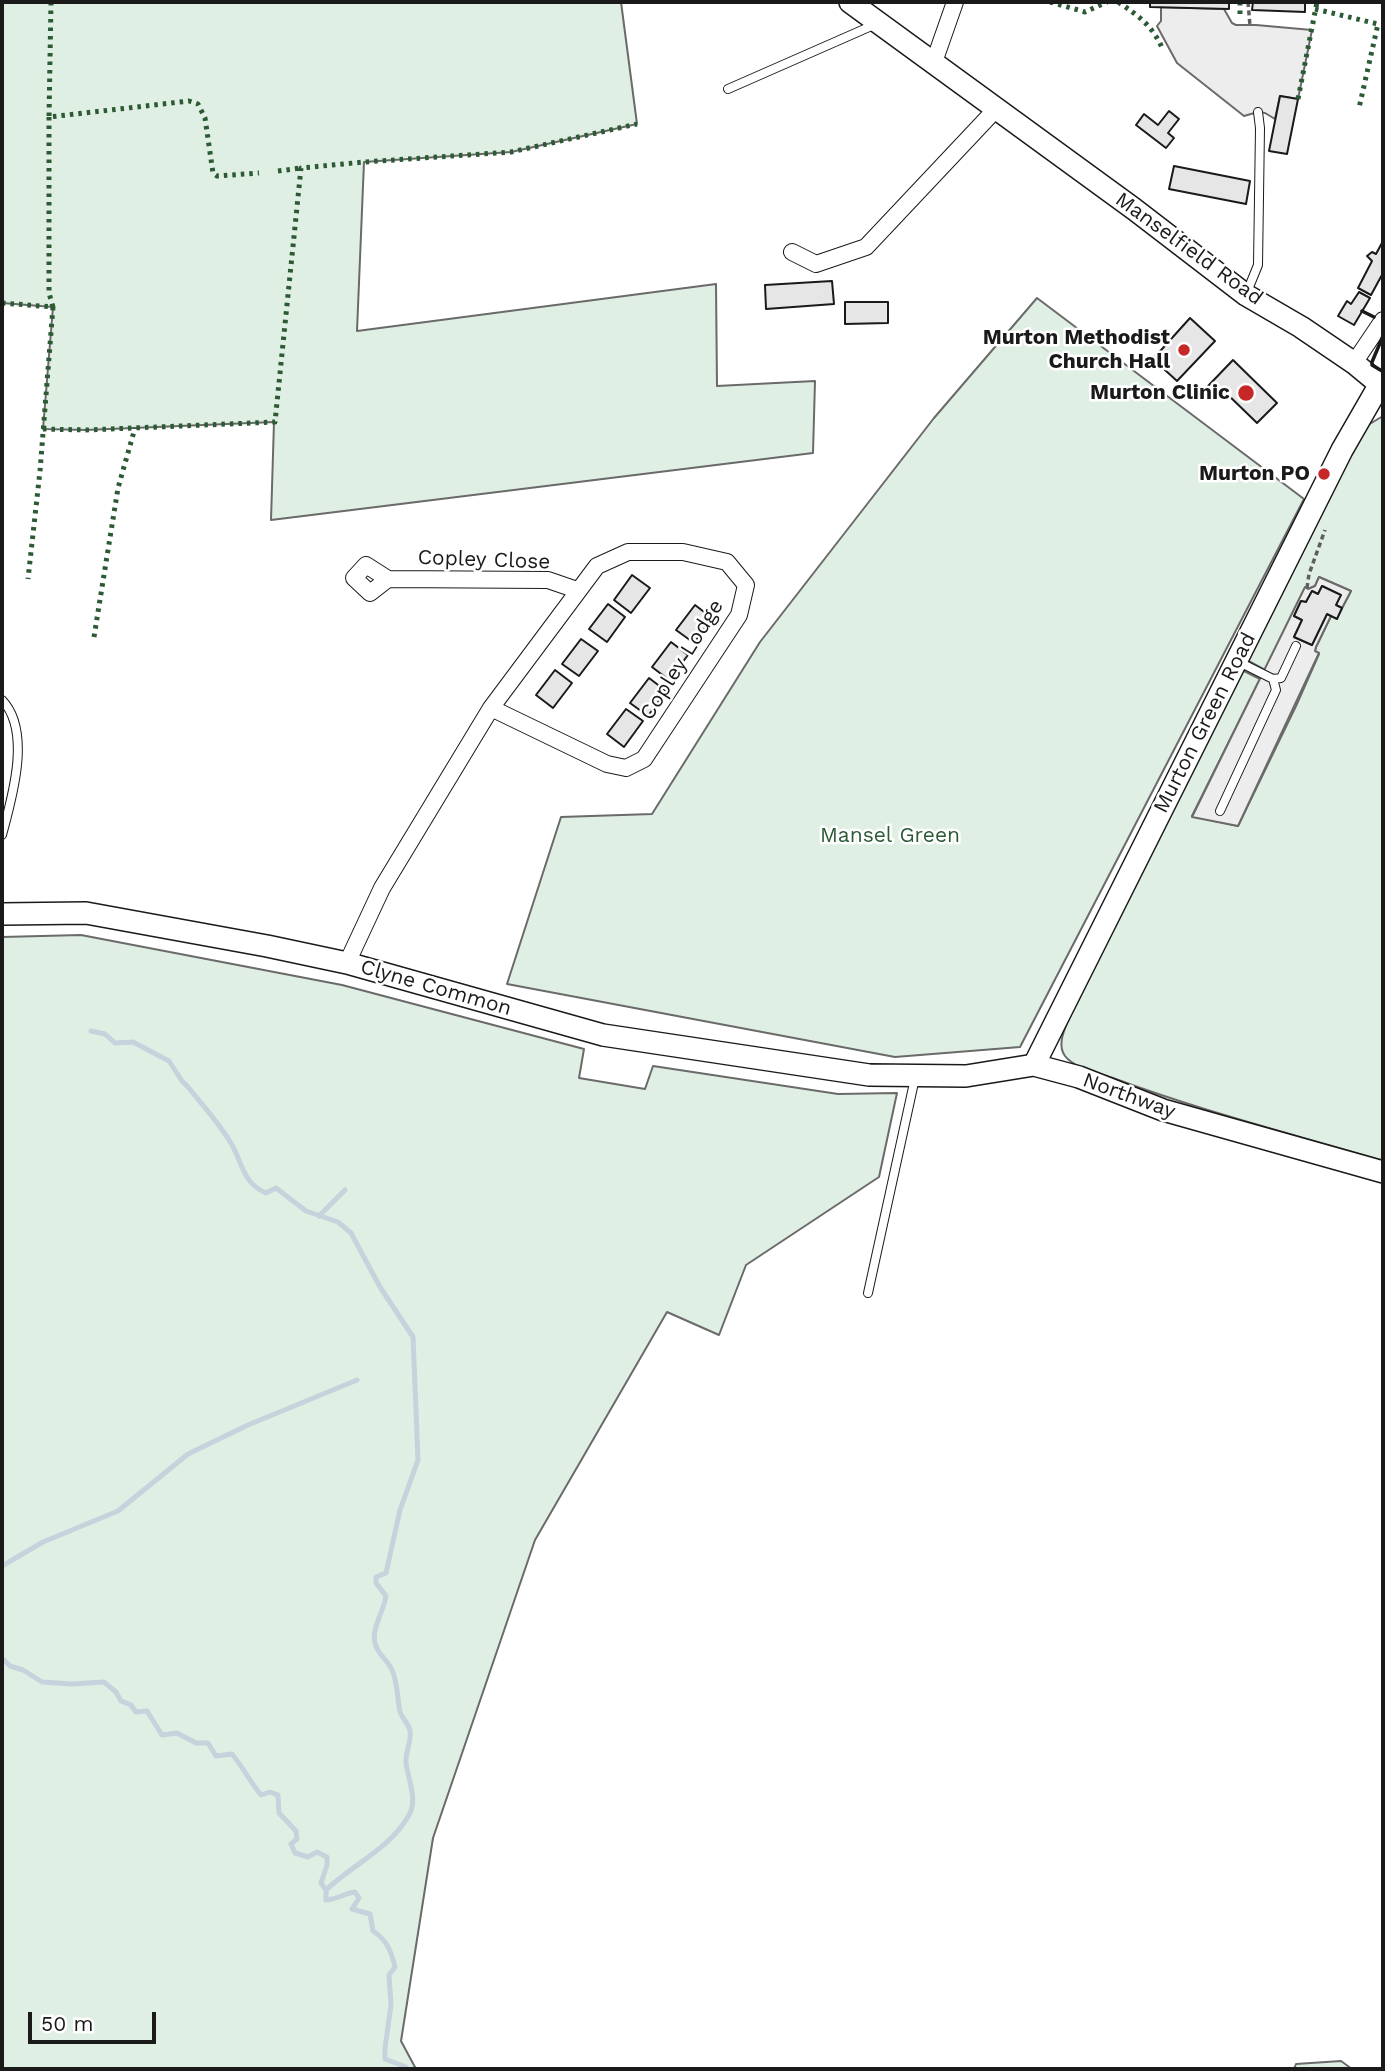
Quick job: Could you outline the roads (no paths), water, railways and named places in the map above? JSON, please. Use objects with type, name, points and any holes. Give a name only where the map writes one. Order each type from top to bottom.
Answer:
[{"type":"street","name":"Manselfield Road","points":[[850,2],[1134,209],[1246,295],[1301,327],[1354,363],[1382,386]]},
{"type":"street","points":[[934,62],[955,2]]},
{"type":"street","points":[[792,252],[816,264],[866,247],[997,108]]},
{"type":"street","points":[[1354,363],[1383,320]]},
{"type":"street","name":"Murton Green Road","points":[[1034,1065],[1342,450],[1382,386]]},
{"type":"street","name":"Copley Lodge","points":[[347,963],[382,888],[491,708],[597,566],[628,552],[683,552],[727,562],[746,585],[739,615],[644,759],[626,768],[607,764],[491,708]]},
{"type":"street","name":"Copley Close","points":[[388,579],[548,580],[577,590]]},
{"type":"street","name":"Clyne Common","points":[[2,914],[86,913],[267,946],[347,963],[603,1035],[869,1075]]},
{"type":"street","name":"Northway","points":[[869,1075],[966,1076],[1034,1065],[1079,1077],[1163,1110],[1383,1172]]},
{"type":"lane","points":[[728,89],[879,23]]},
{"type":"lane","points":[[1246,295],[1258,265],[1258,112]]},
{"type":"lane","points":[[1236,661],[1273,679],[1281,678],[1296,646]]},
{"type":"lane","points":[[1220,811],[1276,690],[1273,679]]},
{"type":"lane","points":[[2,700],[11,709],[17,763],[13,794],[2,835]]},
{"type":"lane","points":[[868,1293],[915,1075]]},
{"type":"waterway","points":[[91,1031],[105,1034],[115,1043],[133,1042],[169,1061],[223,1130],[244,1173],[258,1189],[266,1193],[276,1188],[306,1211],[338,1222],[351,1233],[380,1287],[413,1337],[418,1460],[400,1510],[386,1573],[376,1577],[376,1583],[386,1596],[374,1638],[378,1650],[394,1675],[400,1712],[410,1731],[406,1763],[413,1803],[409,1815],[392,1837],[326,1890]]},
{"type":"waterway","points":[[319,1216],[345,1190]]},
{"type":"waterway","points":[[2,1566],[43,1542],[118,1511],[188,1454],[248,1425],[357,1380]]},
{"type":"waterway","points":[[2,1658],[10,1666],[23,1670],[42,1682],[104,1682],[116,1692],[121,1701],[131,1705],[136,1712],[147,1711],[162,1735],[177,1733],[196,1743],[208,1743],[216,1756],[232,1754],[261,1795],[270,1792],[278,1795],[279,1813],[296,1831],[297,1839],[291,1844],[295,1853],[308,1857],[317,1852],[327,1857],[321,1883],[326,1890],[326,1900],[355,1892],[359,1898],[352,1909],[370,1914],[373,1931],[382,1938],[390,1951],[395,1967],[389,1975],[391,2005],[385,2059],[406,2069]]},
{"type":"place","name":"Murton Methodist Church Hall","points":[[1184,350]]},
{"type":"place","name":"Murton Clinic","points":[[1246,393]]},
{"type":"place","name":"Murton PO","points":[[1324,474]]},
{"type":"park label","name":"Mansel Green","points":[[890,836]]}]
